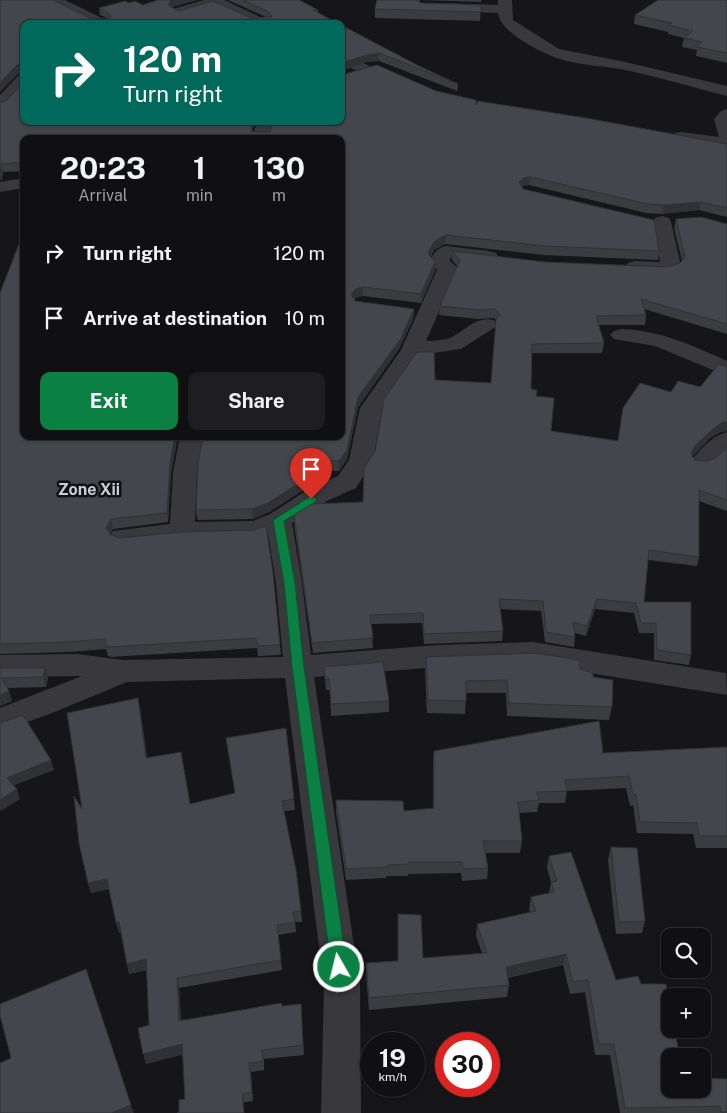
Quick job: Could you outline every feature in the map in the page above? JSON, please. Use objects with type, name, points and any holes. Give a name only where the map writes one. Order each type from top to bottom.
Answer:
[{"type":"street","points":[[57,1],[105,20]]},
{"type":"street","points":[[178,12],[215,1],[255,20]]},
{"type":"street","points":[[431,7],[505,5],[507,22],[518,31],[554,52],[630,67],[727,91]]},
{"type":"street","points":[[345,59],[373,69],[347,75]]},
{"type":"street","points":[[1,81],[20,79]]},
{"type":"street","points":[[0,105],[20,82]]},
{"type":"street","points":[[668,135],[726,141],[722,120],[727,114]]},
{"type":"street","points":[[0,187],[20,184]]},
{"type":"street","points":[[620,267],[665,268],[671,266],[662,221]]},
{"type":"street","points":[[122,537],[182,531],[255,529],[279,520],[318,495],[346,482],[361,460],[371,408],[412,350],[418,310],[448,268],[439,263],[442,255],[446,252],[506,258]]},
{"type":"street","points":[[412,350],[453,344],[487,324]]},
{"type":"street","points":[[621,335],[638,334],[657,338],[727,369]]},
{"type":"street","points":[[702,463],[727,439]]},
{"type":"street","points":[[182,531],[185,473],[191,440]]},
{"type":"street","points":[[279,520],[342,986],[341,1113]]},
{"type":"street","points":[[0,666],[78,665],[123,672],[298,667],[438,656],[533,653],[726,684]]},
{"type":"street","points":[[0,720],[123,672]]},
{"type":"building","points":[[0,0],[53,0],[90,18],[109,19],[111,17],[109,13],[99,8],[125,1],[129,3],[135,1],[143,5],[158,0],[172,0],[168,5],[178,11],[213,1],[251,18],[272,17],[269,12],[243,0],[299,0],[332,20],[20,20],[20,64],[17,65],[0,83]]},
{"type":"building","points":[[377,0],[416,0],[421,3],[481,5],[481,12],[375,9]]},
{"type":"building","points":[[658,0],[727,0],[727,53],[697,47],[702,42],[684,38],[693,31],[669,25],[672,23],[635,15]]},
{"type":"building","points":[[345,27],[458,84],[379,53],[345,62]]},
{"type":"building","points":[[377,65],[436,91],[476,100],[476,105],[478,101],[586,118],[727,144],[727,208],[701,202],[664,205],[648,204],[530,177],[524,178],[519,182],[523,189],[654,220],[659,251],[545,246],[446,235],[434,242],[428,253],[435,262],[421,294],[363,287],[355,289],[351,295],[355,301],[414,309],[400,340],[358,397],[347,450],[339,461],[307,460],[301,482],[268,503],[252,509],[196,510],[198,463],[202,440],[345,440],[345,135],[20,135],[20,162],[1,164],[0,171],[0,103],[6,101],[20,86],[20,125],[252,125],[251,132],[270,132],[272,125],[345,125],[345,74]]},
{"type":"building","points":[[701,217],[727,224],[727,324],[641,299],[646,315],[596,316],[604,343],[532,344],[531,389],[537,390],[536,396],[554,398],[551,431],[618,441],[623,408],[640,383],[671,392],[678,381],[700,387],[719,364],[727,367],[727,422],[723,422],[713,429],[694,447],[691,454],[695,460],[707,461],[716,458],[727,447],[727,500],[699,490],[699,557],[649,550],[644,602],[691,602],[691,655],[657,650],[656,623],[641,623],[636,603],[597,599],[587,626],[573,622],[575,637],[546,632],[543,601],[499,599],[503,631],[424,634],[423,613],[370,615],[373,638],[312,643],[294,514],[310,504],[363,502],[364,468],[375,451],[384,399],[417,352],[434,352],[435,380],[491,383],[496,320],[500,315],[495,309],[479,310],[440,306],[460,260],[452,251],[545,262],[667,267],[680,263],[685,257],[676,219]]},
{"type":"building","points":[[20,241],[20,440],[174,440],[170,463],[167,513],[111,519],[106,528],[111,535],[120,538],[181,532],[254,530],[266,526],[280,645],[258,646],[256,638],[109,647],[106,646],[106,639],[0,644],[0,293]]},
{"type":"building","points":[[535,653],[579,660],[580,669],[593,673],[593,677],[613,680],[612,707],[509,703],[507,680],[466,681],[466,701],[428,700],[426,657]]},
{"type":"building","points":[[383,662],[389,701],[331,704],[329,679],[325,679],[324,667]]},
{"type":"building","points":[[0,668],[45,668],[43,677],[1,678],[9,691],[0,695]]},
{"type":"building","points":[[138,698],[146,758],[181,752],[190,804],[235,793],[226,738],[286,728],[294,799],[282,801],[296,870],[301,911],[293,912],[295,922],[277,925],[281,960],[177,978],[179,1021],[281,1003],[282,1006],[301,1004],[303,1045],[262,1050],[263,1061],[249,1063],[252,1092],[242,1094],[244,1113],[177,1113],[179,1112],[179,1100],[185,1099],[182,1044],[143,1054],[138,1028],[149,1025],[146,959],[127,964],[119,922],[116,923],[107,879],[88,883],[79,843],[74,796],[82,809],[67,713]]},
{"type":"building","points":[[23,715],[51,760],[7,778],[17,789],[0,800],[0,723]]},
{"type":"building","points":[[599,721],[603,753],[727,747],[727,836],[699,836],[697,823],[640,822],[636,794],[633,794],[629,776],[565,780],[567,791],[537,792],[539,800],[518,802],[522,841],[483,841],[488,868],[463,869],[462,862],[409,862],[409,864],[387,865],[387,867],[346,869],[336,800],[403,801],[404,811],[434,808],[434,751]]},
{"type":"building","points":[[611,847],[637,848],[645,921],[619,922]]},
{"type":"building","points":[[571,852],[616,980],[638,976],[641,984],[666,984],[667,988],[661,988],[661,1038],[676,1038],[678,1048],[661,1048],[661,1098],[711,1098],[711,1078],[727,1079],[727,1112],[721,1112],[720,1106],[625,1108],[614,1044],[599,1044],[588,980],[573,982],[566,954],[506,967],[509,985],[369,998],[366,963],[398,961],[398,914],[421,915],[423,958],[487,953],[477,924],[536,911],[531,897],[554,892],[551,882],[557,881],[549,856]]},
{"type":"building","points":[[86,969],[131,1105],[112,1113],[0,1113],[0,1063],[11,1058],[0,1015],[0,1004]]},
{"type":"district","name":"Zone Xii","points":[[89,489]]},
{"type":"route","points":[[311,499],[279,520],[289,583],[298,667],[339,967]]}]
